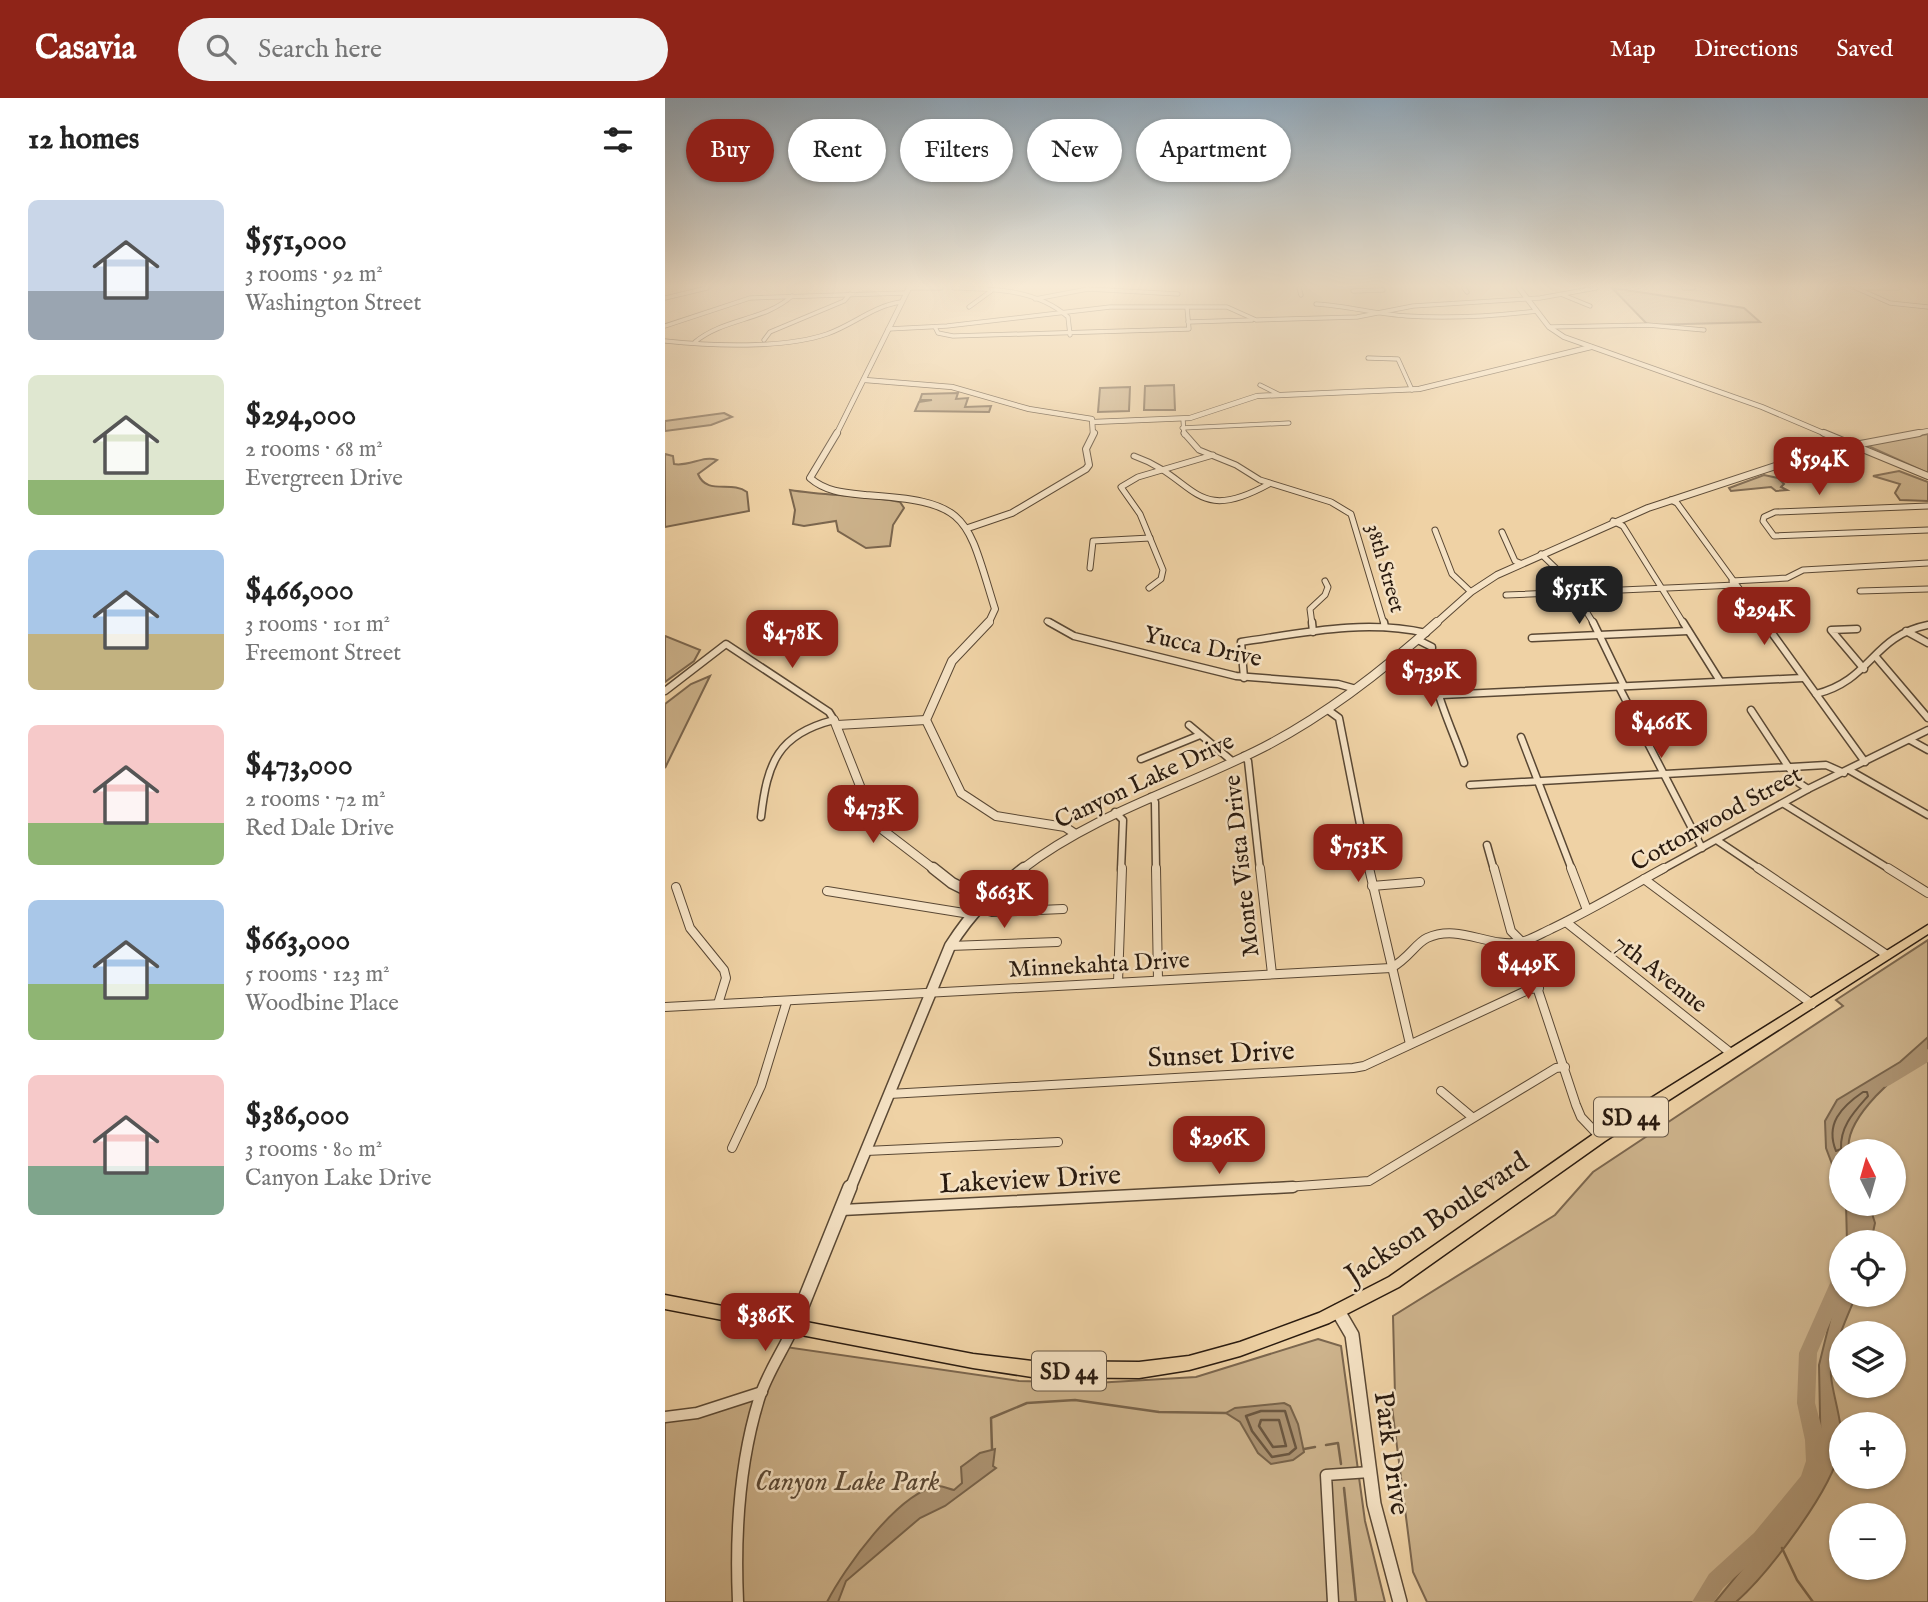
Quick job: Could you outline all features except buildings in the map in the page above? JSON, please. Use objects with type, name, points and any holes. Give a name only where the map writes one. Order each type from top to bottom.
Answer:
[{"type":"main road","name":"Jackson Boulevard","points":[[665,1302],[1005,1366],[1111,1371],[1189,1363],[1213,1357],[1263,1342],[1338,1311],[1394,1282],[1439,1254],[1600,1137],[1928,929]]},
{"type":"street","points":[[874,358],[841,426],[810,473],[812,482],[828,490],[899,496],[947,511],[968,528],[995,609],[986,628],[952,661],[926,720]]},
{"type":"street","points":[[1374,358],[1398,359],[1412,390]]},
{"type":"street","points":[[1093,422],[1183,419],[1208,414],[1243,398],[1412,390],[1544,358]]},
{"type":"street","points":[[1621,358],[1854,444],[1928,476]]},
{"type":"street","points":[[869,369],[870,377],[879,380]]},
{"type":"street","points":[[864,381],[879,380],[961,389],[1029,409],[1089,417],[1093,422],[1094,433],[1086,449],[1089,465],[1086,468],[1012,513],[968,528]]},
{"type":"street","points":[[864,381],[912,383]]},
{"type":"street","points":[[1260,385],[1280,395]]},
{"type":"street","points":[[1183,419],[1182,428],[1289,423]]},
{"type":"street","name":"38th Street","points":[[1182,428],[1196,448],[1269,484],[1321,497],[1351,514],[1385,627]]},
{"type":"street","name":"Canyon Lake Drive","points":[[738,1602],[739,1545],[746,1468],[762,1392],[795,1326],[950,946],[972,910],[983,899],[1074,833],[1115,812],[1244,756],[1328,710],[1422,636],[1471,592],[1520,563],[1613,521],[1810,454],[1928,431]]},
{"type":"street","points":[[1134,456],[1149,460],[1215,502],[1236,501],[1269,484]]},
{"type":"street","points":[[1149,588],[1163,575],[1140,514],[1121,491],[1121,487],[1134,478],[1165,472],[1213,456]]},
{"type":"street","points":[[1671,500],[1677,503],[1865,762]]},
{"type":"street","points":[[1928,506],[1775,512],[1764,517],[1763,521],[1774,536],[1928,530]]},
{"type":"street","points":[[1613,521],[1623,526],[1720,681]]},
{"type":"street","points":[[1435,530],[1448,565],[1460,585],[1471,592]]},
{"type":"street","points":[[1502,532],[1515,561],[1520,563]]},
{"type":"street","points":[[1090,568],[1093,541],[1150,538]]},
{"type":"street","points":[[1541,554],[1548,558],[1577,592],[1702,848]]},
{"type":"street","points":[[1506,596],[1663,589],[1787,578],[1803,570],[1928,563]]},
{"type":"street","points":[[1313,632],[1310,610],[1325,595],[1328,587],[1325,581]]},
{"type":"street","points":[[1860,591],[1928,589]]},
{"type":"street","name":"Yucca Drive","points":[[1048,621],[1074,636],[1244,678],[1338,684],[1356,689]]},
{"type":"street","points":[[1816,694],[1843,686],[1864,669],[1897,634],[1928,625]]},
{"type":"street","points":[[1244,678],[1241,642],[1313,632],[1385,627],[1422,636]]},
{"type":"street","points":[[1857,629],[1831,630],[1864,669]]},
{"type":"street","points":[[1532,638],[1688,631]]},
{"type":"street","points":[[1906,631],[1928,643]]},
{"type":"street","name":"38th Street","points":[[1422,636],[1432,647],[1431,662],[1464,764]]},
{"type":"street","points":[[665,691],[726,644],[816,701],[836,723],[875,824],[952,883],[983,899]]},
{"type":"street","points":[[1876,657],[1928,718]]},
{"type":"street","points":[[1441,695],[1803,678]]},
{"type":"street","points":[[904,720],[925,711],[936,699]]},
{"type":"street","points":[[1328,710],[1339,718],[1372,886],[1410,1044]]},
{"type":"street","points":[[1751,710],[1799,783],[1808,789]]},
{"type":"street","points":[[761,817],[767,773],[798,732],[836,723],[926,720]]},
{"type":"street","points":[[926,720],[961,793],[996,816],[1065,827],[1074,833]]},
{"type":"street","name":"Monte Vista Drive","points":[[1189,725],[1232,761]]},
{"type":"street","name":"Cottonwood Street","points":[[1522,942],[1566,922],[1718,841],[1808,789],[1928,730]]},
{"type":"street","points":[[1141,759],[1200,735]]},
{"type":"street","points":[[1521,737],[1587,910]]},
{"type":"street","points":[[1910,740],[1928,750]]},
{"type":"street","name":"Monte Vista Drive","points":[[1244,756],[1248,761],[1272,974]]},
{"type":"street","points":[[1470,785],[1826,765],[1847,771],[1928,815]]},
{"type":"street","points":[[1151,797],[1155,802],[1158,981]]},
{"type":"street","points":[[1784,804],[1928,893]]},
{"type":"street","points":[[1115,812],[1123,820],[1118,982]]},
{"type":"street","points":[[1718,841],[1887,955]]},
{"type":"street","points":[[1487,845],[1511,931],[1522,942],[1581,1117],[1600,1137]]},
{"type":"street","points":[[1644,880],[1812,1004]]},
{"type":"street","points":[[1372,886],[1420,882]]},
{"type":"street","points":[[676,887],[690,928],[724,970],[726,978],[718,1004]]},
{"type":"street","points":[[827,891],[992,912],[1063,909]]},
{"type":"street","name":"7th Avenue","points":[[1566,922],[1732,1054]]},
{"type":"street","points":[[1391,968],[1407,960],[1425,939],[1441,934],[1457,932],[1497,943],[1522,942]]},
{"type":"street","points":[[950,946],[1057,942]]},
{"type":"street","name":"Minnekahta Drive","points":[[665,1007],[1391,968]]},
{"type":"street","name":"Sunset Drive","points":[[889,1094],[1353,1068],[1364,1066],[1530,989],[1539,988]]},
{"type":"street","points":[[732,1148],[761,1086],[787,1001]]},
{"type":"street","name":"Lakeview Drive","points":[[842,1210],[1359,1184],[1369,1181],[1556,1068],[1565,1067]]},
{"type":"street","points":[[1441,1091],[1472,1117]]},
{"type":"street","points":[[866,1151],[1058,1142]]},
{"type":"street","name":"Park Drive","points":[[1338,1311],[1352,1335],[1381,1541],[1400,1602]]},
{"type":"street","points":[[665,1417],[697,1413],[762,1392]]},
{"type":"street","points":[[1333,1602],[1326,1475],[1371,1472]]},
{"type":"green space","points":[[1174,385],[1175,410],[1144,410],[1145,386]]},
{"type":"green space","points":[[1130,387],[1129,411],[1098,412],[1100,388]]},
{"type":"green space","points":[[958,393],[956,399],[968,398],[965,407],[991,406],[989,412],[915,411],[919,402],[932,400],[920,400],[922,394]]},
{"type":"green space","points":[[724,413],[732,417],[711,425],[665,431],[665,421]]},
{"type":"green space","points":[[1928,434],[1928,473],[1866,445]]},
{"type":"green space","points":[[665,454],[673,456],[674,464],[717,460],[698,474],[702,481],[713,486],[734,487],[747,492],[749,511],[665,527]]},
{"type":"green space","points":[[1899,471],[1928,482],[1928,501],[1900,500],[1895,493],[1900,484],[1873,476]]},
{"type":"green space","points":[[1764,475],[1778,478],[1784,484],[1781,487],[1787,490],[1776,491],[1771,487],[1731,491],[1729,488]]},
{"type":"green space","points":[[790,490],[900,502],[904,508],[893,525],[890,546],[866,548],[838,531],[836,521],[804,526],[793,524],[795,510]]},
{"type":"green space","points":[[665,636],[700,650],[694,661],[665,682]]},
{"type":"green space","points":[[710,676],[665,768],[665,704],[691,684]]},
{"type":"green space","points":[[1928,940],[1928,1602],[1427,1602],[1413,1572],[1392,1407],[1395,1395],[1393,1316],[1555,1215],[1593,1172],[1843,1006],[1836,1000]]},
{"type":"green space","name":"Canyon Lake Park","points":[[1318,1339],[1341,1346],[1365,1521],[1385,1602],[665,1602],[665,1417],[762,1392],[786,1347],[1019,1381],[1095,1383],[1196,1377]]},
{"type":"water","points":[[1928,1037],[1928,1054],[1903,1071],[1876,1096],[1855,1124],[1850,1139],[1829,1139],[1829,1156],[1825,1121],[1837,1100],[1900,1062]]},
{"type":"water","points":[[1846,1216],[1873,1216],[1874,1230],[1847,1230]]},
{"type":"water","points":[[1833,1307],[1851,1307],[1846,1321],[1830,1321]]},
{"type":"water","points":[[1829,1325],[1829,1398],[1835,1398],[1838,1412],[1829,1412],[1829,1478],[1812,1508],[1765,1572],[1736,1602],[1715,1602],[1792,1508],[1821,1464],[1819,1365]]},
{"type":"water","points":[[1284,1403],[1290,1406],[1298,1424],[1304,1452],[1293,1460],[1271,1464],[1258,1453],[1240,1422],[1226,1413],[1235,1408]]},
{"type":"water","points":[[995,1449],[993,1466],[996,1468],[945,1506],[920,1518],[846,1581],[838,1602],[827,1602],[859,1552],[906,1502],[922,1491],[938,1486],[954,1490],[962,1483],[961,1467],[980,1453]]},
{"type":"waterway","points":[[1885,1081],[1928,1055]]},
{"type":"waterway","points":[[1702,1602],[1716,1581],[1761,1540],[1808,1482],[1816,1461],[1815,1440],[1806,1403],[1808,1353],[1829,1305]]},
{"type":"waterway","points":[[992,1449],[991,1418],[1027,1403],[1075,1400],[1159,1412],[1226,1413]]},
{"type":"waterway","points":[[1326,1445],[1338,1443],[1341,1464]]},
{"type":"waterway","points":[[1304,1449],[1315,1447]]},
{"type":"waterway","points":[[1344,1488],[1356,1602]]},
{"type":"waterway","points":[[1782,1548],[1797,1580],[1813,1602]]}]
